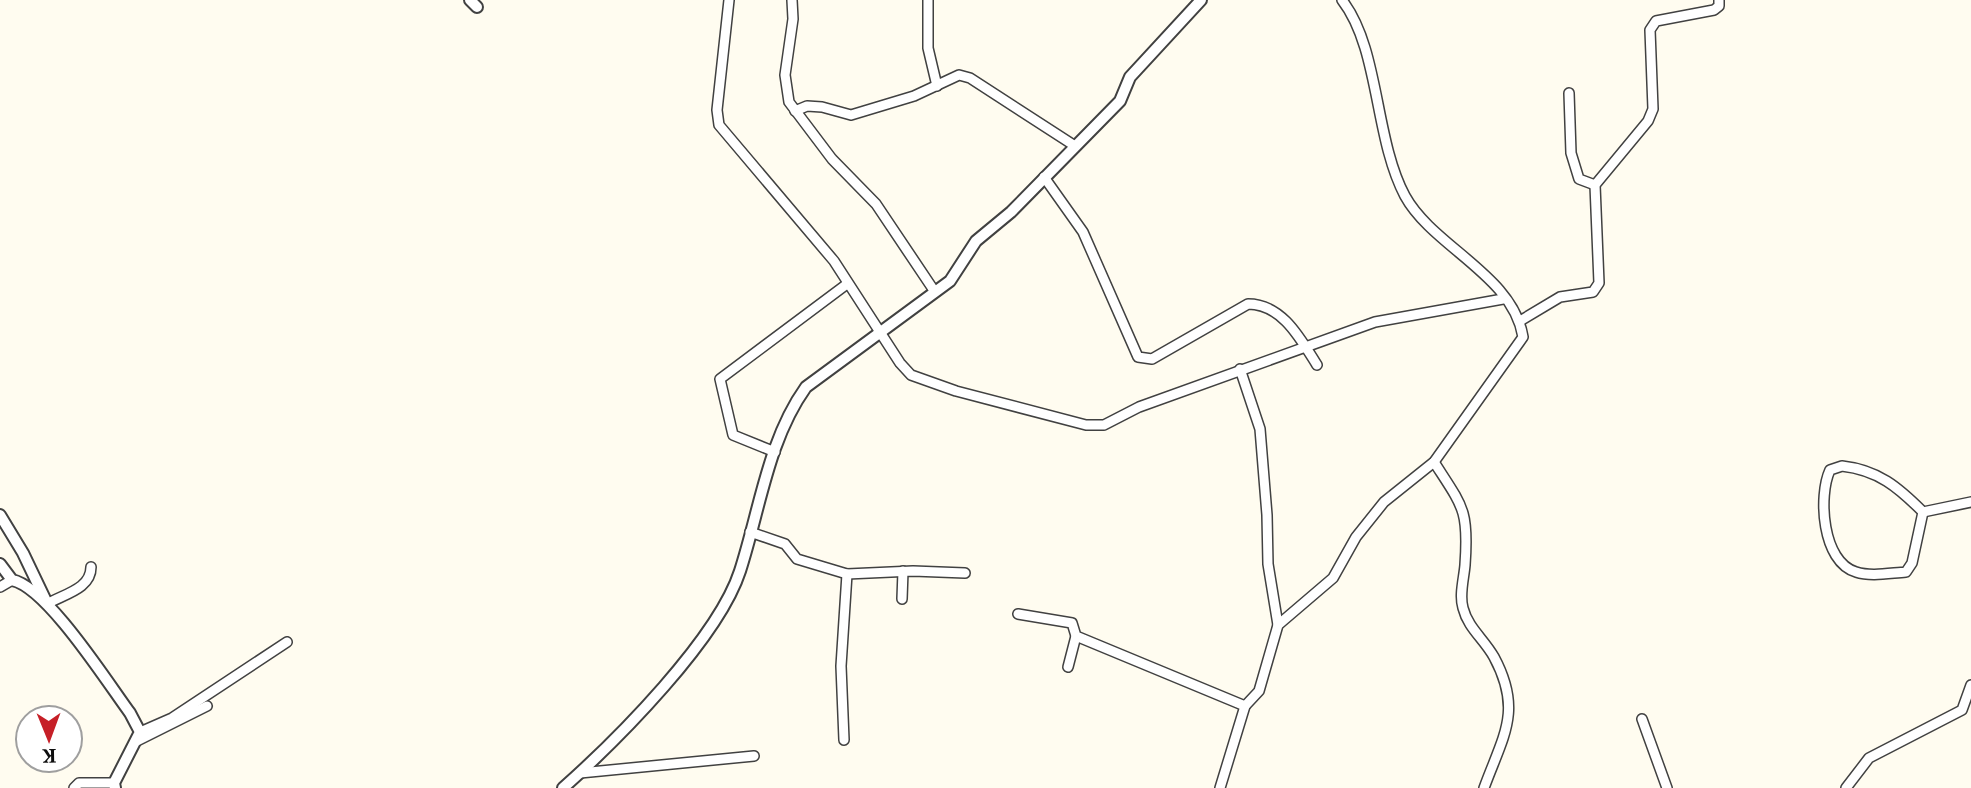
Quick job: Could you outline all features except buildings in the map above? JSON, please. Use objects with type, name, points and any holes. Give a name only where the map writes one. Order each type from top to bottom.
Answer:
[{"type":"street","points":[[729,0],[717,110],[719,125],[804,222],[911,375],[956,391],[1086,425],[1104,425],[1139,407],[1375,322],[1503,299]]},
{"type":"street","points":[[792,0],[793,19],[785,75],[789,102],[832,159],[876,204],[935,292]]},
{"type":"street","points":[[928,0],[928,48],[937,86]]},
{"type":"street","points":[[563,788],[628,726],[724,608],[740,572],[775,452],[792,408],[806,387],[950,281],[976,241],[1012,212],[1120,101],[1130,77],[1201,0]]},
{"type":"street","points":[[1278,625],[1333,578],[1356,537],[1384,502],[1434,462],[1523,337],[1520,321],[1487,276],[1438,233],[1407,199],[1388,160],[1366,55],[1351,11],[1342,0]]},
{"type":"street","points":[[1520,321],[1560,297],[1593,292],[1600,283],[1595,185],[1648,121],[1653,109],[1650,30],[1656,21],[1714,10],[1719,6],[1719,0]]},
{"type":"street","points":[[795,111],[807,106],[822,107],[851,115],[914,96],[959,75],[970,78],[1075,146]]},
{"type":"street","points":[[1569,93],[1571,153],[1579,179],[1595,185]]},
{"type":"street","points":[[1044,177],[1083,232],[1138,357],[1152,359],[1248,304],[1263,304],[1275,310],[1317,365]]},
{"type":"street","points":[[775,452],[733,435],[720,379],[847,284]]},
{"type":"street","points":[[1224,786],[1245,706],[1259,691],[1278,625],[1268,564],[1260,429],[1240,369]]},
{"type":"street","points":[[1434,462],[1464,510],[1467,532],[1462,605],[1469,625],[1494,656],[1511,701],[1508,722],[1484,788]]},
{"type":"street","points":[[1842,466],[1868,469],[1905,494],[1923,512],[1912,563],[1906,572],[1856,572],[1846,567],[1831,546],[1824,514],[1824,483],[1830,470],[1842,466]]},
{"type":"street","points":[[1923,512],[1971,502]]},
{"type":"street","points":[[0,515],[23,554],[47,604]]},
{"type":"street","points":[[750,532],[785,544],[797,559],[847,574],[903,571],[965,573]]},
{"type":"street","points":[[0,564],[12,580],[24,583],[47,604],[130,713],[139,736]]},
{"type":"street","points":[[47,604],[86,585],[91,577],[91,567]]},
{"type":"street","points":[[902,599],[903,571]]},
{"type":"street","points":[[844,740],[841,666],[847,574]]},
{"type":"street","points":[[0,587],[12,580]]},
{"type":"street","points":[[1018,614],[1072,623],[1076,636],[1068,667]]},
{"type":"street","points":[[1076,636],[1245,706]]},
{"type":"street","points":[[74,788],[79,783],[114,786],[139,736],[172,718],[287,642]]},
{"type":"street","points":[[1849,788],[1869,758],[1962,710],[1971,685]]},
{"type":"street","points":[[139,736],[207,706]]},
{"type":"street","points":[[1642,719],[1667,788]]},
{"type":"street","points":[[580,773],[754,757]]}]
